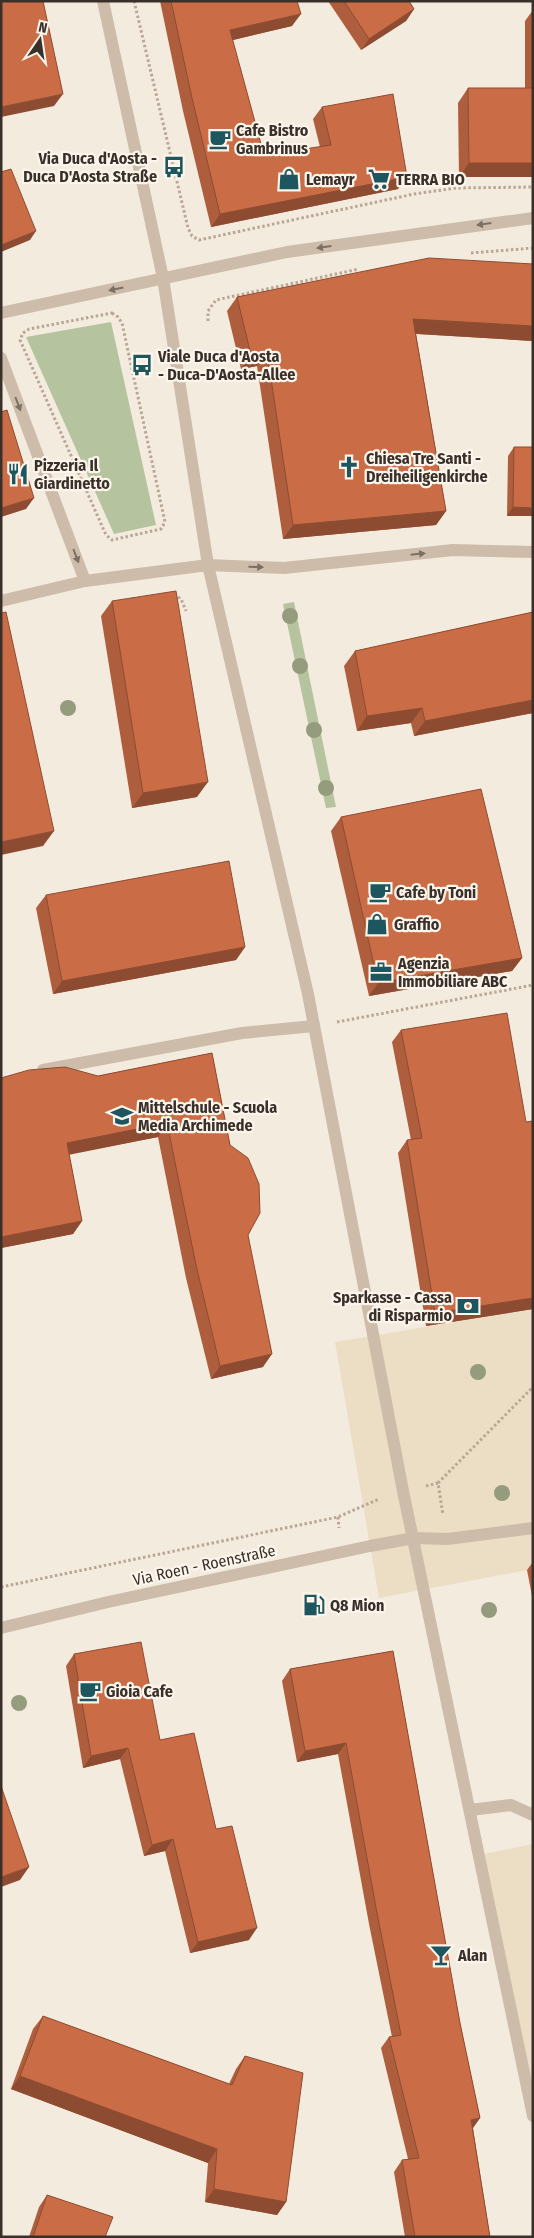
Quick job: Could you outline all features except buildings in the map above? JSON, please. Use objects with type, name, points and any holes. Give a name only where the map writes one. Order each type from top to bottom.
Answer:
[{"type":"street","points":[[103,1],[163,278],[208,565],[314,1026],[403,1491],[533,2116]]},
{"type":"street","points":[[1,313],[287,252],[533,218]]},
{"type":"street","points":[[1,358],[86,581]]},
{"type":"street","points":[[1,601],[86,581],[208,565],[284,568],[453,550],[533,552]]},
{"type":"street","points":[[30,1073],[242,1033],[314,1026]]},
{"type":"street","name":"Via Roen - Roenstraße","points":[[1,1628],[118,1600],[414,1538],[447,1539],[533,1528]]},
{"type":"street","points":[[470,1810],[511,1804],[533,1815]]},
{"type":"path","points":[[134,1],[188,228],[192,236],[199,240],[414,194],[456,188],[533,187]]},
{"type":"path","points":[[468,253],[533,248]]},
{"type":"path","points":[[208,321],[208,311],[216,300],[364,267]]},
{"type":"path","points":[[112,313],[122,323],[165,522],[161,529],[112,540],[106,535],[20,340],[23,333],[29,329],[103,314],[112,313]]},
{"type":"path","points":[[166,590],[181,599],[186,611]]},
{"type":"path","points":[[314,1026],[533,985]]},
{"type":"path","points":[[438,1483],[533,1387]]},
{"type":"path","points":[[1,1587],[338,1517]]},
{"type":"green space","points":[[111,322],[156,525],[114,534],[26,337]]},
{"type":"green space","points":[[294,602],[336,807],[326,808],[283,604]]},
{"type":"shaded area","points":[[533,1309],[533,1569],[379,1598],[335,1342]]},
{"type":"shaded area","points":[[533,1844],[533,2116],[479,1855]]},
{"type":"place","name":"Cafe Bistro Gambrinus","points":[[220,139]]},
{"type":"place","name":"Via Duca d'Aosta - Duca D'Aosta Straße","points":[[174,167]]},
{"type":"place","name":"Lemayr","points":[[289,179]]},
{"type":"place","name":"TERRA BIO","points":[[379,179]]},
{"type":"place","name":"Viale Duca d'Aosta - Duca-D'Aosta-Allee","points":[[142,365]]},
{"type":"place","name":"Chiesa Tre Santi - Dreiheiligenkirche","points":[[349,467]]},
{"type":"place","name":"Pizzeria Il Giardinetto","points":[[18,474]]},
{"type":"place","name":"Cafe by Toni","points":[[380,892]]},
{"type":"place","name":"Graffio","points":[[377,924]]},
{"type":"place","name":"Agenzia Immobiliare ABC","points":[[381,972]]},
{"type":"place","name":"Mittelschule - Scuola Media Archimede","points":[[122,1116]]},
{"type":"place","name":"Sparkasse - Cassa di Risparmio","points":[[468,1306]]},
{"type":"place","name":"Q8 Mion","points":[[314,1605]]},
{"type":"place","name":"Gioia Cafe","points":[[90,1691]]},
{"type":"place","name":"Alan","points":[[441,1955]]}]
